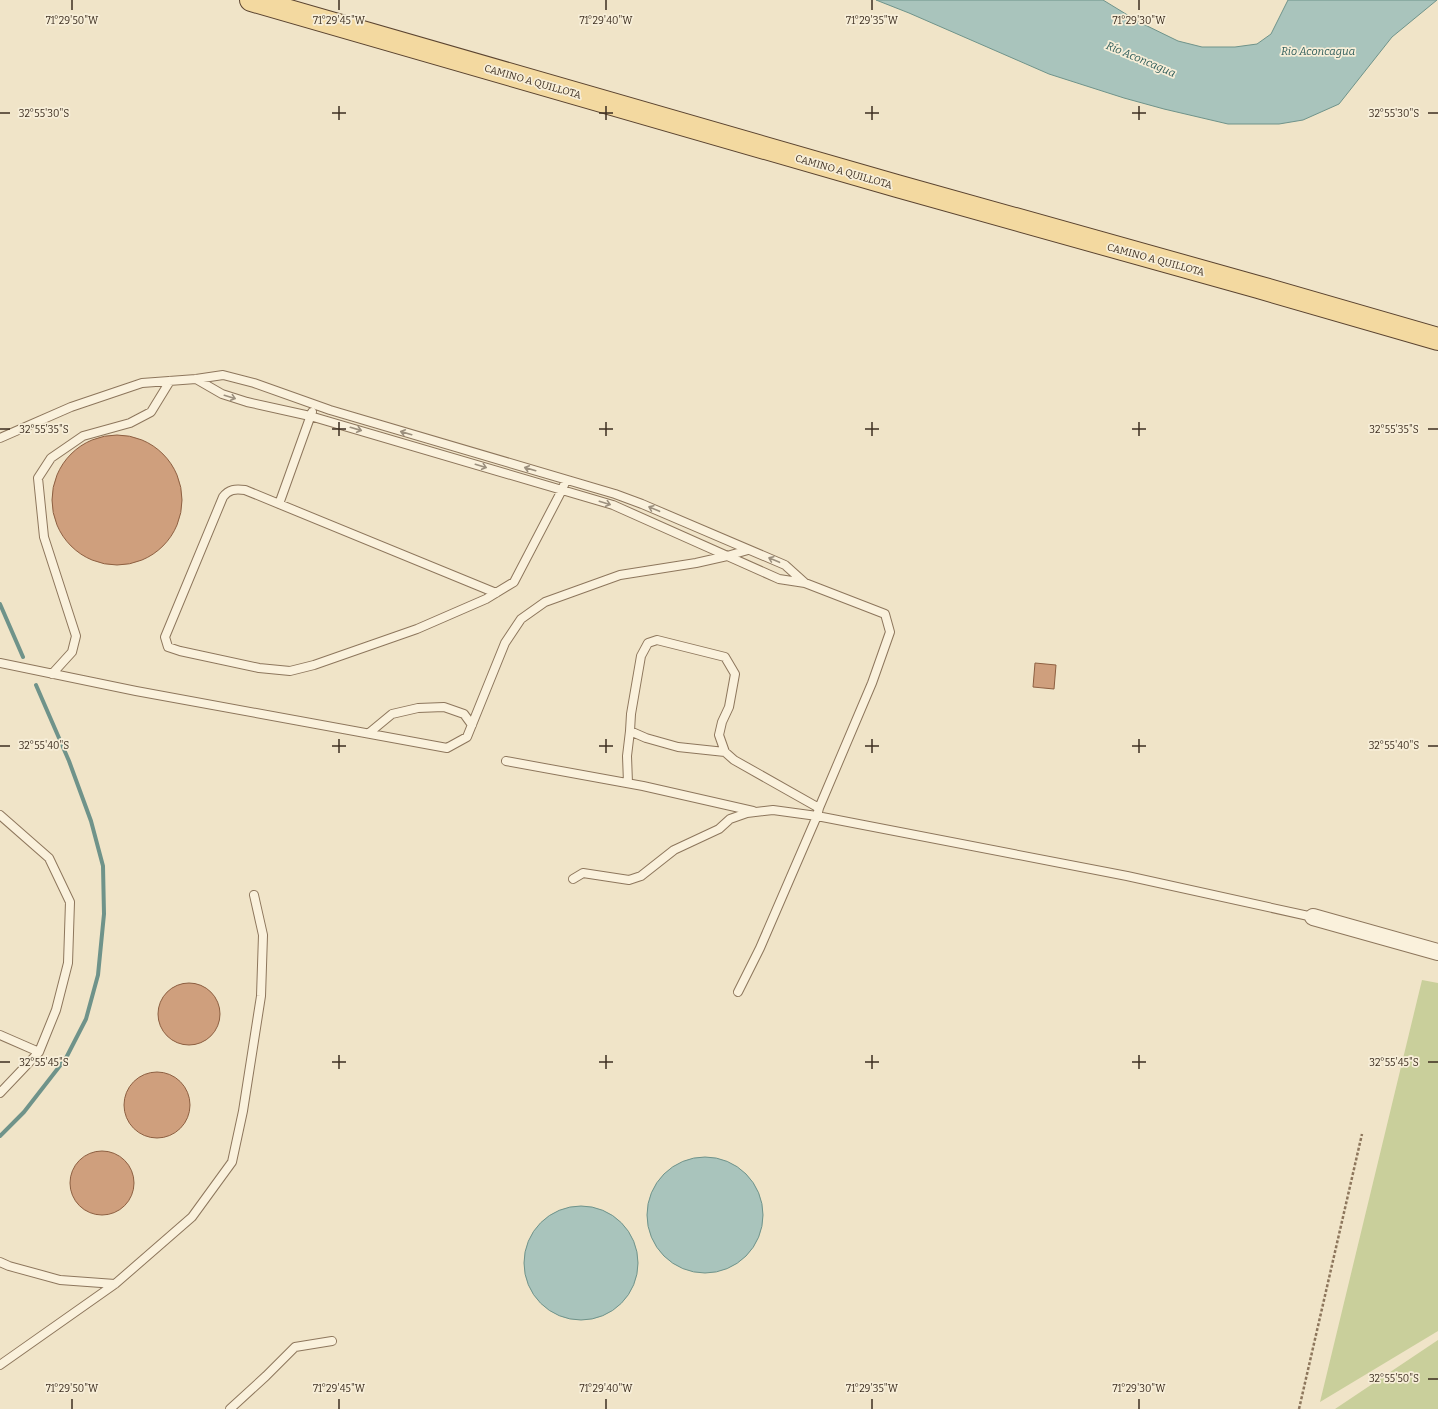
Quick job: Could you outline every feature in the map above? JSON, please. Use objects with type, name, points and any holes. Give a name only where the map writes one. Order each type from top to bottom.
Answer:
[{"type":"main road","name":"CAMINO A QUILLOTA","points":[[251,0],[897,186],[1438,339]]},
{"type":"street","points":[[1313,917],[1438,952]]},
{"type":"lane","points":[[0,438],[71,407],[142,383],[196,379],[223,375],[254,383],[314,405],[615,494],[785,565],[805,583]]},
{"type":"lane","points":[[196,379],[222,394],[247,402],[310,416],[613,505],[779,579],[805,583],[885,614],[890,632],[872,683],[760,948],[738,992]]},
{"type":"lane","points":[[52,674],[72,652],[76,636],[44,537],[38,478],[51,458],[83,436],[130,423],[151,412],[170,381]]},
{"type":"lane","points":[[279,504],[314,405]]},
{"type":"lane","points":[[496,593],[245,490],[238,489],[226,492],[222,497],[165,637],[168,647],[180,651],[259,668],[290,671],[314,665],[417,629],[486,599],[496,593],[514,582],[566,480]]},
{"type":"lane","points":[[0,663],[136,691],[447,748],[467,737],[505,643],[521,619],[544,602],[620,575],[727,556],[748,550]]},
{"type":"lane","points":[[628,783],[627,756],[631,714],[641,656],[648,643],[657,640],[725,657],[735,674],[729,707],[722,722],[719,734],[725,752],[734,760],[818,812]]},
{"type":"lane","points":[[370,733],[392,714],[418,708],[444,707],[464,714],[472,725]]},
{"type":"lane","points":[[630,731],[646,738],[678,747],[725,752]]},
{"type":"lane","points":[[506,761],[628,783],[757,812]]},
{"type":"lane","points":[[573,879],[583,873],[629,880],[641,876],[674,850],[719,829],[730,819],[747,813],[773,810],[818,812],[1313,917]]},
{"type":"lane","points":[[0,815],[49,858],[70,902],[68,963],[56,1010],[39,1052],[0,1093]]},
{"type":"lane","points":[[0,1365],[115,1284],[192,1217],[232,1162],[243,1111],[261,996],[263,935],[254,895]]},
{"type":"lane","points":[[0,1035],[39,1052]]},
{"type":"lane","points":[[0,1262],[9,1266],[60,1280],[115,1284]]},
{"type":"lane","points":[[230,1409],[295,1347],[332,1341]]},
{"type":"path","points":[[1299,1409],[1362,1134]]},
{"type":"green space","points":[[1422,980],[1438,983],[1438,1331],[1320,1402]]},
{"type":"green space","points":[[1438,1340],[1438,1409],[1335,1409]]},
{"type":"water","name":"Rio Aconcagua","points":[[876,0],[1103,0],[1139,22],[1178,41],[1202,47],[1235,47],[1257,44],[1271,34],[1288,0],[1437,0],[1392,37],[1339,104],[1303,120],[1279,124],[1228,124],[1124,98],[1049,74]]},
{"type":"water","points":[[705,1157],[727,1162],[746,1174],[758,1193],[763,1215],[758,1237],[746,1256],[727,1268],[705,1273],[683,1268],[664,1256],[652,1237],[647,1215],[652,1193],[664,1174],[683,1162]]},
{"type":"water","points":[[581,1206],[603,1210],[621,1223],[634,1241],[638,1263],[634,1285],[621,1303],[603,1316],[581,1320],[559,1316],[541,1303],[528,1285],[524,1263],[528,1241],[541,1223],[559,1210]]},
{"type":"building","points":[[123,435],[136,437],[148,442],[168,459],[175,469],[180,481],[182,500],[180,519],[175,531],[158,551],[148,558],[136,563],[111,565],[98,563],[86,558],[66,541],[59,531],[54,519],[52,494],[54,481],[59,469],[76,449],[86,442],[98,437]]},
{"type":"building","points":[[1035,663],[1056,665],[1054,689],[1033,687]]},
{"type":"building","points":[[183,983],[195,983],[211,992],[218,1002],[220,1014],[218,1026],[211,1036],[195,1045],[183,1045],[172,1040],[163,1031],[158,1020],[158,1008],[163,997],[172,988]]},
{"type":"building","points":[[157,1072],[170,1075],[180,1082],[187,1092],[190,1105],[187,1118],[180,1128],[170,1135],[157,1138],[144,1135],[134,1128],[127,1118],[124,1105],[127,1092],[134,1082],[144,1075]]},
{"type":"building","points":[[102,1151],[120,1156],[125,1160],[129,1165],[134,1183],[129,1201],[125,1206],[120,1210],[102,1215],[84,1210],[79,1206],[75,1201],[70,1183],[75,1165],[79,1160],[84,1156]]},
{"type":"waterway","points":[[0,604],[23,657]]},
{"type":"waterway","points":[[0,1136],[24,1112],[66,1058],[86,1019],[98,975],[104,914],[103,866],[91,821],[69,761],[36,685]]},
{"type":"water label","name":"Río Aconcagua","points":[[1141,59]]}]
